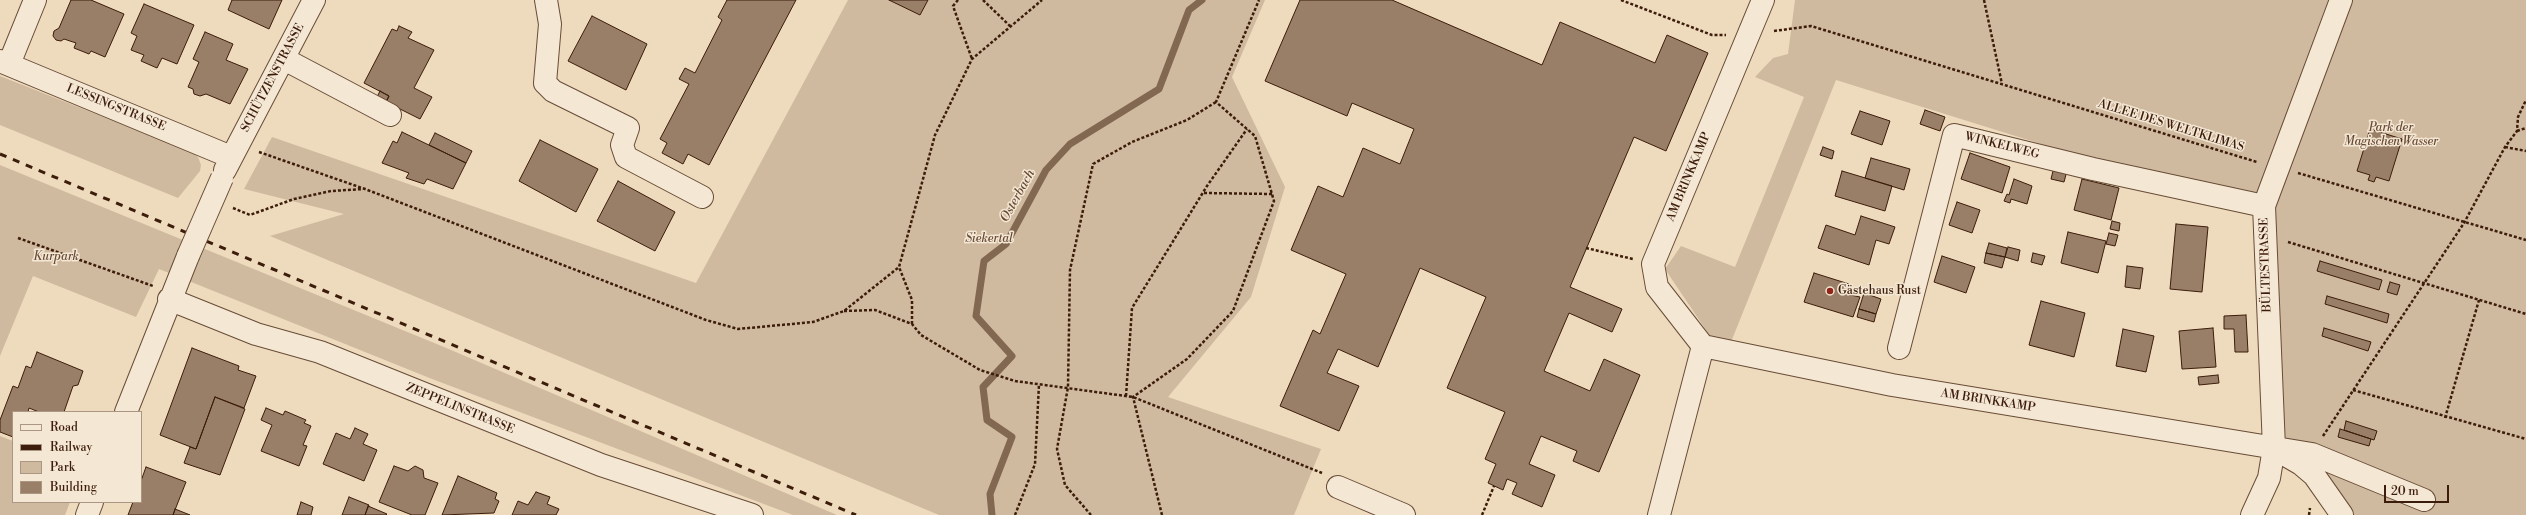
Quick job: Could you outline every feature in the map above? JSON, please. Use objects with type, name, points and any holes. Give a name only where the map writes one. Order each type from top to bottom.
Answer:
[{"type":"street","points":[[5,62],[35,0]]},
{"type":"street","name":"SCHÜTZENSTRASSE","points":[[167,289],[188,256],[231,157],[314,0]]},
{"type":"street","points":[[546,0],[550,24],[545,83],[553,91],[628,128],[622,145],[626,157],[702,197]]},
{"type":"street","name":"AM BRINKKAMP","points":[[1653,264],[1763,0]]},
{"type":"street","name":"BÜLTESTRASSE","points":[[2252,515],[2269,478],[2274,448],[2264,206],[2341,0]]},
{"type":"street","points":[[284,59],[390,115]]},
{"type":"street","name":"LESSINGSTRASSE","points":[[5,62],[231,157]]},
{"type":"street","name":"WINKELWEG","points":[[1899,348],[1954,135],[2093,169],[2264,206]]},
{"type":"street","points":[[1653,264],[1657,287],[1703,346],[1660,515]]},
{"type":"street","points":[[126,411],[167,289]]},
{"type":"street","name":"ZEPPELINSTRASSE","points":[[167,289],[256,334],[320,352],[600,465],[752,515]]},
{"type":"street","name":"AM BRINKKAMP","points":[[1703,346],[1892,385],[2312,454],[2424,500]]},
{"type":"street","points":[[2274,448],[2301,464],[2314,475],[2342,515]]},
{"type":"street","points":[[1332,481],[1404,515]]},
{"type":"street","points":[[87,515],[92,503]]},
{"type":"path","points":[[958,0],[953,6],[972,59]]},
{"type":"path","points":[[983,0],[1010,26]]},
{"type":"path","points":[[844,311],[899,267],[935,135],[972,59],[1042,0]]},
{"type":"path","points":[[1091,515],[1064,485],[1057,449],[1068,387],[1070,270],[1093,164],[1132,142],[1187,120],[1216,102],[1259,0]]},
{"type":"path","points":[[1621,0],[1712,35],[1749,35]]},
{"type":"path","points":[[1984,0],[2002,84]]},
{"type":"path","name":"ALLEE DES WELTKLIMAS","points":[[1749,35],[1812,26],[2277,168],[2314,177],[2464,223],[2526,240]]},
{"type":"path","points":[[2312,454],[2464,223],[2505,147],[2517,131],[2518,117],[2526,100]]},
{"type":"path","points":[[1133,397],[1187,359],[1233,311],[1274,201],[1255,136],[1216,102]]},
{"type":"path","points":[[2517,131],[2526,128]]},
{"type":"path","points":[[1126,396],[1132,308],[1203,193],[1247,129]]},
{"type":"path","points":[[2505,147],[2526,151]]},
{"type":"path","points":[[258,151],[365,189],[706,320],[738,329],[813,322],[844,311],[874,310],[912,324],[921,335],[980,370],[1015,381],[1133,397],[1332,481]]},
{"type":"path","points":[[230,207],[250,215],[294,199],[331,191],[365,189]]},
{"type":"path","points":[[1203,193],[1272,194]]},
{"type":"path","points":[[18,238],[167,289]]},
{"type":"path","points":[[2288,242],[2526,314]]},
{"type":"path","points":[[1586,248],[1653,264]]},
{"type":"path","points":[[899,267],[912,300],[912,324]]},
{"type":"path","points":[[2445,418],[2479,300]]},
{"type":"path","points":[[1015,515],[1035,464],[1039,384]]},
{"type":"path","points":[[2353,390],[2445,418],[2526,440]]},
{"type":"path","points":[[1133,397],[1162,515]]},
{"type":"path","points":[[1482,515],[1494,486]]},
{"type":"green space","name":"Siekertal","points":[[848,0],[1265,0],[1232,77],[1285,187],[1251,297],[1168,397],[1321,449],[1294,515],[939,515],[270,236],[344,214],[244,189],[272,137],[696,283]]},
{"type":"green space","name":"Park der Magischen Wasser","points":[[1795,0],[2526,0],[2526,515],[2347,515],[2277,450],[2273,229],[2275,206],[2134,173],[1836,80],[1729,347],[1718,348],[1665,269],[1681,246],[1735,267],[1804,97],[1755,77],[1773,58],[1788,54]]},
{"type":"green space","points":[[0,76],[192,152],[198,157],[201,165],[200,171],[178,198],[0,125]]},
{"type":"green space","name":"Kurpark","points":[[0,165],[444,347],[837,515],[793,515],[432,379],[159,269],[136,317],[33,276],[0,356]]},
{"type":"green space","points":[[0,436],[12,441],[12,503],[70,503],[65,515],[0,515]]},
{"type":"building","points":[[71,0],[91,0],[124,14],[105,57],[91,51],[89,54],[74,48],[76,43],[64,39],[61,41],[56,40],[53,36],[54,31],[59,28]]},
{"type":"building","points":[[232,0],[282,0],[269,29],[228,10]]},
{"type":"building","points":[[727,0],[796,0],[709,165],[688,154],[683,164],[662,153],[667,143],[660,139],[689,84],[679,79],[685,68],[695,73],[722,20],[718,17]]},
{"type":"building","points":[[889,0],[928,0],[920,15]]},
{"type":"building","points":[[1300,0],[1392,0],[1542,65],[1560,22],[1655,63],[1667,35],[1708,53],[1666,151],[1634,137],[1570,287],[1622,309],[1612,332],[1569,313],[1544,371],[1590,391],[1604,359],[1640,375],[1599,472],[1573,461],[1577,451],[1541,436],[1529,464],[1555,475],[1542,507],[1512,494],[1517,483],[1507,479],[1503,490],[1488,483],[1496,464],[1485,459],[1505,412],[1447,388],[1486,297],[1420,268],[1378,367],[1338,349],[1327,373],[1359,386],[1339,431],[1280,406],[1313,330],[1320,334],[1346,274],[1291,250],[1318,186],[1343,197],[1363,148],[1400,164],[1414,129],[1352,103],[1347,116],[1265,81]]},
{"type":"building","points":[[144,4],[194,25],[177,64],[162,58],[157,68],[141,61],[144,55],[131,50],[137,36],[131,33]]},
{"type":"building","points":[[592,16],[647,44],[626,90],[568,61]]},
{"type":"building","points":[[399,26],[412,32],[408,38],[434,50],[414,88],[432,97],[420,119],[386,102],[389,96],[364,83],[392,29],[397,31]]},
{"type":"building","points":[[205,32],[233,44],[226,60],[248,69],[230,104],[206,94],[200,96],[194,94],[193,89],[188,87],[199,62],[193,59]]},
{"type":"building","points":[[380,91],[389,96],[386,102],[377,97]]},
{"type":"building","points":[[1925,110],[1945,117],[1940,131],[1920,124]]},
{"type":"building","points":[[1860,111],[1890,121],[1882,145],[1851,134]]},
{"type":"building","points":[[2370,129],[2402,139],[2389,181],[2376,177],[2374,182],[2368,180],[2370,175],[2357,171]]},
{"type":"building","points":[[402,132],[466,163],[453,189],[427,179],[424,184],[406,178],[409,173],[382,163],[393,141],[397,143]]},
{"type":"building","points":[[435,133],[472,151],[466,163],[429,145]]},
{"type":"building","points":[[540,140],[598,169],[576,212],[519,181]]},
{"type":"building","points":[[1823,147],[1834,151],[1832,159],[1820,155]]},
{"type":"building","points":[[1970,153],[2010,167],[2002,193],[1961,179]]},
{"type":"building","points":[[1871,158],[1910,169],[1904,190],[1865,178]]},
{"type":"building","points":[[2055,163],[2068,167],[2064,182],[2051,179]]},
{"type":"building","points":[[1842,171],[1892,186],[1885,211],[1835,196]]},
{"type":"building","points":[[2014,179],[2032,186],[2027,204],[2011,199],[2010,203],[2004,201],[2007,194],[2009,195]]},
{"type":"building","points":[[2082,179],[2119,188],[2111,220],[2074,210]]},
{"type":"building","points":[[618,181],[675,212],[655,251],[597,221]]},
{"type":"building","points":[[1957,202],[1980,210],[1972,233],[1949,225]]},
{"type":"building","points":[[1861,216],[1895,227],[1889,244],[1876,240],[1869,265],[1818,248],[1826,225],[1855,235]]},
{"type":"building","points":[[2112,221],[2120,223],[2119,231],[2110,229]]},
{"type":"building","points":[[2176,224],[2208,227],[2202,292],[2170,289]]},
{"type":"building","points":[[2068,232],[2106,241],[2098,273],[2061,263]]},
{"type":"building","points":[[2109,233],[2118,235],[2115,246],[2106,244]]},
{"type":"building","points":[[1989,243],[2007,248],[2005,257],[1986,253]]},
{"type":"building","points":[[2008,247],[2020,250],[2018,261],[2005,257]]},
{"type":"building","points":[[1986,253],[2005,257],[2002,268],[1984,263]]},
{"type":"building","points":[[2033,253],[2045,256],[2042,265],[2031,262]]},
{"type":"building","points":[[1942,256],[1975,267],[1966,293],[1934,282]]},
{"type":"building","points":[[2320,261],[2382,280],[2379,290],[2317,271]]},
{"type":"building","points":[[2127,266],[2143,268],[2140,289],[2125,287]]},
{"type":"building","points":[[1814,273],[1849,284],[1846,294],[1860,297],[1853,317],[1804,302]]},
{"type":"building","points":[[2390,282],[2400,285],[2397,295],[2387,292]]},
{"type":"building","points":[[1864,293],[1881,299],[1876,314],[1859,309]]},
{"type":"building","points":[[2327,296],[2389,314],[2387,323],[2325,304]]},
{"type":"building","points":[[2041,301],[2085,313],[2074,357],[2029,345]]},
{"type":"building","points":[[1859,309],[1876,314],[1874,322],[1857,317]]},
{"type":"building","points":[[2246,315],[2248,352],[2235,352],[2234,329],[2224,329],[2224,316]]},
{"type":"building","points":[[2213,328],[2216,367],[2182,369],[2179,331]]},
{"type":"building","points":[[2324,328],[2371,342],[2368,351],[2322,336]]},
{"type":"building","points":[[2123,329],[2154,336],[2146,372],[2116,366]]},
{"type":"building","points":[[192,348],[239,366],[238,370],[256,376],[244,408],[215,397],[196,449],[160,435]]},
{"type":"building","points":[[37,352],[83,371],[78,385],[73,386],[64,411],[36,411],[29,408],[28,411],[12,411],[12,437],[0,432],[0,420],[13,386],[18,388],[26,366],[31,368]]},
{"type":"building","points":[[2218,375],[2219,383],[2199,385],[2198,377]]},
{"type":"building","points":[[215,397],[245,409],[220,475],[184,463],[190,447],[196,449]]},
{"type":"building","points":[[266,408],[283,415],[285,411],[306,420],[304,423],[311,426],[303,445],[307,446],[299,466],[261,451],[272,425],[261,420]]},
{"type":"building","points":[[2346,421],[2377,431],[2374,440],[2344,430]]},
{"type":"building","points":[[355,428],[368,434],[363,444],[377,450],[364,481],[323,464],[336,433],[350,439]]},
{"type":"building","points":[[2340,429],[2371,439],[2369,446],[2338,437]]},
{"type":"building","points":[[394,466],[408,471],[415,466],[423,470],[424,478],[438,483],[425,515],[412,515],[379,502]]},
{"type":"building","points":[[146,467],[186,482],[173,515],[128,515],[133,503],[142,503],[142,478]]},
{"type":"building","points":[[458,476],[497,493],[495,499],[499,501],[494,513],[442,515]]},
{"type":"building","points":[[536,492],[550,497],[547,504],[559,509],[556,515],[512,515],[518,501],[528,505]]},
{"type":"building","points":[[349,497],[369,505],[365,515],[342,515]]},
{"type":"building","points":[[301,502],[313,507],[311,515],[297,515]]},
{"type":"building","points":[[368,506],[387,514],[365,515]]},
{"type":"building","points":[[175,509],[190,515],[173,515]]},
{"type":"waterway","name":"Osterbach","points":[[992,515],[990,494],[1012,437],[987,420],[983,387],[1012,356],[976,316],[984,261],[1006,244],[1046,170],[1070,144],[1159,89],[1189,10],[1202,0]]},
{"type":"railway","points":[[0,154],[856,515]]},
{"type":"place","name":"Gästehaus Rust","points":[[1830,291]]}]
